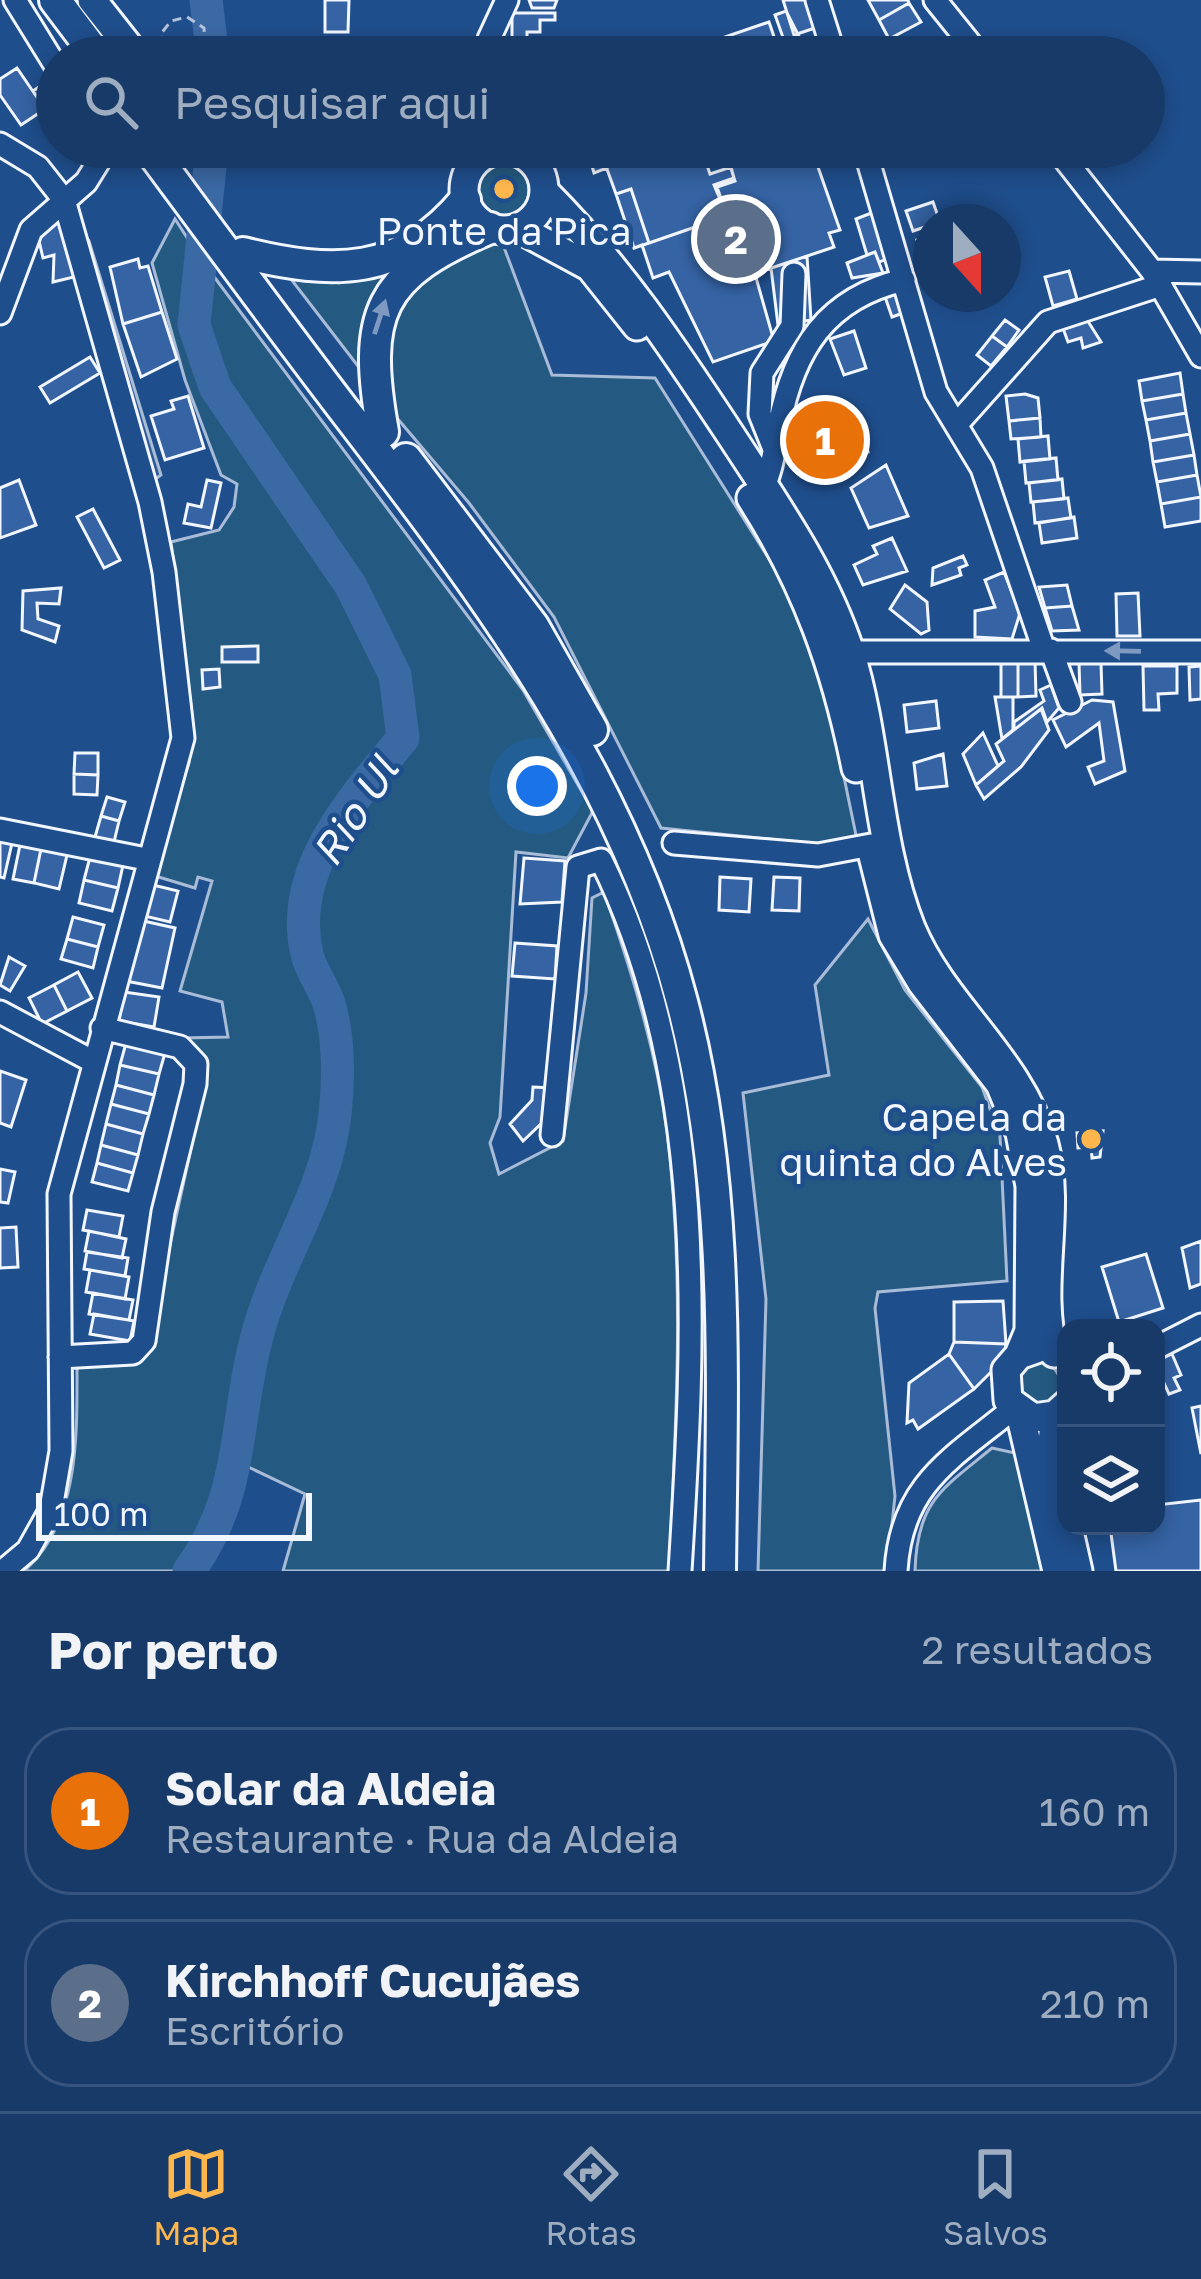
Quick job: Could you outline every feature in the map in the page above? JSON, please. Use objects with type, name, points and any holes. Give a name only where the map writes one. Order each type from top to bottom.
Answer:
[{"type":"highway","points":[[39,0],[66,36]]},
{"type":"highway","points":[[55,0],[82,36]]},
{"type":"highway","points":[[173,168],[513,637],[591,764],[650,900],[692,1041],[715,1212],[721,1291],[720,1571]]},
{"type":"highway","points":[[238,257],[316,269],[359,268],[421,241],[465,188]]},
{"type":"highway","points":[[383,432],[372,340],[392,287],[424,259],[504,228]]},
{"type":"highway","points":[[238,257],[480,550],[562,670],[627,809],[688,977],[711,1065],[734,1222],[739,1290],[736,1571]]},
{"type":"main road","points":[[92,0],[120,36]]},
{"type":"main road","points":[[458,168],[470,212],[590,267],[625,308],[759,495],[804,548],[850,652],[893,868],[913,931],[1019,1082],[1044,1145],[1051,1181],[1058,1319]]},
{"type":"main road","points":[[465,188],[474,168]]},
{"type":"main road","points":[[536,168],[544,191],[605,252],[638,296],[759,495],[830,654],[893,935],[922,983],[1000,1084],[1020,1132],[1030,1186],[1029,1331],[1004,1381],[1017,1411],[1058,1571]]},
{"type":"main road","points":[[504,228],[537,213],[544,191]]},
{"type":"main road","points":[[1019,1355],[1039,1349],[1057,1356]]},
{"type":"main road","points":[[1017,1411],[1033,1418],[1057,1411]]},
{"type":"main road","points":[[1057,1426],[1052,1452],[1078,1571]]},
{"type":"street","points":[[15,0],[37,36]]},
{"type":"street","points":[[490,36],[507,0]]},
{"type":"street","points":[[818,0],[829,36]]},
{"type":"street","points":[[934,0],[964,36]]},
{"type":"street","points":[[0,144],[36,166]]},
{"type":"street","points":[[3,1571],[28,1550],[50,1509],[62,1451],[59,1193],[146,859],[183,738],[164,572],[139,458],[64,200],[39,168]]},
{"type":"street","points":[[0,313],[32,230],[86,182],[95,168]]},
{"type":"street","points":[[870,168],[936,392],[982,468],[1070,702]]},
{"type":"street","points":[[1071,168],[1156,278],[1201,356]]},
{"type":"street","points":[[957,424],[1048,322],[1156,278],[1201,272]]},
{"type":"street","points":[[775,449],[760,414],[761,373],[792,326],[794,274]]},
{"type":"street","points":[[759,495],[796,368],[821,323],[841,303],[904,280]]},
{"type":"street","points":[[1190,334],[1201,307]]},
{"type":"street","points":[[850,652],[1201,652]]},
{"type":"street","points":[[0,830],[146,859]]},
{"type":"street","points":[[674,842],[818,855],[871,845]]},
{"type":"street","points":[[552,1135],[578,867],[601,860],[619,897],[647,990],[671,1087],[686,1187],[692,1390],[680,1571]]},
{"type":"street","points":[[0,1012],[94,1062]]},
{"type":"street","points":[[60,1357],[133,1353],[144,1341],[163,1212],[195,1084],[196,1064],[180,1047],[102,1028]]},
{"type":"street","points":[[1165,1343],[1201,1325]]},
{"type":"street","points":[[896,1571],[899,1529],[914,1495],[1017,1411]]},
{"type":"path","points":[[161,36],[171,21],[187,17],[203,28],[204,36]]},
{"type":"shaded area","points":[[487,168],[517,168],[527,179],[527,201],[513,215],[491,215],[477,201],[477,179]]},
{"type":"shaded area","points":[[175,219],[195,250],[192,327],[210,383],[360,614],[392,693],[395,732],[324,832],[296,902],[306,969],[325,1011],[331,1106],[319,1164],[244,1355],[228,1474],[214,1527],[183,1571],[24,1571],[56,1528],[72,1475],[77,1366],[146,1355],[207,1075],[183,1038],[228,1037],[222,1002],[180,991],[212,881],[198,877],[195,888],[152,875],[189,763],[192,714],[171,542],[219,530],[234,507],[237,484],[221,475],[185,380],[152,263]]},
{"type":"shaded area","points":[[89,241],[161,475],[154,480],[82,245]]},
{"type":"shaded area","points":[[502,242],[552,375],[655,378],[793,597],[825,686],[856,835],[839,846],[661,828],[554,617],[469,503],[397,418],[381,359],[397,296],[466,247]]},
{"type":"shaded area","points":[[393,269],[361,370],[287,274],[339,283]]},
{"type":"shaded area","points":[[209,270],[523,690],[593,811],[568,858],[516,852],[500,1117],[490,1143],[499,1174],[563,1141],[586,993],[592,898],[604,892],[649,1040],[673,1186],[677,1351],[669,1571],[283,1571],[305,1494],[244,1465],[269,1328],[304,1245],[343,1124],[345,1051],[340,1006],[316,954],[314,894],[340,838],[411,743],[403,672],[372,611],[215,368],[202,322]]},
{"type":"shaded area","points":[[868,919],[905,990],[982,1087],[1000,1136],[1007,1281],[878,1292],[875,1308],[895,1496],[887,1571],[758,1571],[766,1299],[743,1093],[829,1075],[815,985]]},
{"type":"shaded area","points":[[1039,1362],[1054,1368],[1054,1398],[1039,1404],[1024,1398],[1018,1383],[1024,1368]]},
{"type":"shaded area","points":[[992,1448],[1015,1453],[1043,1571],[915,1571],[927,1512],[946,1486]]},
{"type":"building","points":[[325,0],[349,0],[348,32],[325,32]]},
{"type":"building","points":[[529,0],[557,0],[554,8],[532,8]]},
{"type":"building","points":[[783,0],[807,0],[815,28],[794,35]]},
{"type":"building","points":[[868,0],[908,0],[909,3],[879,20]]},
{"type":"building","points":[[909,3],[921,22],[887,36],[879,20]]},
{"type":"building","points":[[786,11],[799,36],[782,36],[775,15]]},
{"type":"building","points":[[512,13],[555,13],[555,20],[540,20],[540,32],[512,36]]},
{"type":"building","points":[[769,22],[774,36],[728,36]]},
{"type":"building","points":[[17,68],[36,96],[36,115],[21,125],[0,95],[0,79]]},
{"type":"building","points":[[607,168],[708,168],[710,174],[731,168],[734,178],[714,185],[727,216],[649,243],[631,189],[616,194]]},
{"type":"building","points":[[731,168],[818,168],[840,230],[829,233],[834,247],[748,276],[717,187],[735,181]]},
{"type":"building","points":[[631,189],[649,243],[727,216],[748,276],[755,274],[774,341],[713,362],[669,272],[653,278],[642,245],[634,248],[616,194]]},
{"type":"building","points":[[631,189],[649,243],[634,248],[616,194]]},
{"type":"building","points":[[879,210],[894,257],[879,262],[875,252],[867,255],[856,219]]},
{"type":"building","points":[[60,222],[74,277],[53,282],[54,255],[43,258],[36,228]]},
{"type":"building","points":[[875,252],[883,273],[852,278],[847,263]]},
{"type":"building","points":[[807,256],[811,320],[778,325],[771,268]]},
{"type":"building","points":[[138,259],[140,268],[148,266],[162,312],[123,324],[110,267]]},
{"type":"building","points":[[1069,271],[1077,299],[1053,306],[1045,277]]},
{"type":"building","points":[[898,286],[906,312],[892,317],[883,291]]},
{"type":"building","points":[[162,312],[177,359],[141,377],[123,324]]},
{"type":"building","points":[[1084,315],[1101,342],[1083,348],[1081,338],[1068,342],[1061,323]]},
{"type":"building","points":[[1005,320],[1019,330],[1007,347],[992,336]]},
{"type":"building","points":[[854,331],[866,368],[844,375],[830,339]]},
{"type":"building","points":[[992,336],[1007,347],[991,366],[977,355]]},
{"type":"building","points":[[90,357],[100,373],[50,403],[40,387]]},
{"type":"building","points":[[1180,373],[1183,394],[1142,401],[1139,381]]},
{"type":"building","points":[[1183,394],[1186,413],[1146,420],[1142,401]]},
{"type":"building","points":[[188,396],[204,448],[165,460],[151,416],[174,409],[171,401]]},
{"type":"building","points":[[1006,396],[1038,398],[1040,418],[1009,421]]},
{"type":"building","points":[[832,405],[835,415],[848,411],[855,439],[864,437],[868,452],[859,455],[861,462],[820,472],[806,420],[817,417],[815,410]]},
{"type":"building","points":[[1186,413],[1190,434],[1150,441],[1146,420]]},
{"type":"building","points":[[1040,418],[1041,437],[1011,439],[1009,421]]},
{"type":"building","points":[[1190,434],[1194,455],[1153,462],[1150,441]]},
{"type":"building","points":[[1048,436],[1050,459],[1020,462],[1018,439]]},
{"type":"building","points":[[1194,455],[1197,475],[1157,482],[1153,462]]},
{"type":"building","points":[[1056,458],[1058,480],[1026,483],[1024,461]]},
{"type":"building","points":[[886,465],[908,516],[869,528],[851,488]]},
{"type":"building","points":[[1197,475],[1201,497],[1161,504],[1157,482]]},
{"type":"building","points":[[1062,479],[1064,499],[1031,502],[1029,483]]},
{"type":"building","points":[[19,480],[36,525],[0,538],[0,488]]},
{"type":"building","points":[[207,480],[221,483],[211,528],[184,523],[188,504],[201,507]]},
{"type":"building","points":[[1201,497],[1201,521],[1165,527],[1161,504]]},
{"type":"building","points":[[1068,498],[1071,518],[1035,523],[1033,502]]},
{"type":"building","points":[[93,509],[120,560],[104,568],[77,517]]},
{"type":"building","points":[[1074,517],[1077,538],[1042,543],[1039,523]]},
{"type":"building","points":[[892,538],[907,571],[863,585],[854,565],[877,554],[873,546]]},
{"type":"building","points":[[963,556],[967,565],[959,568],[961,575],[932,585],[933,568]]},
{"type":"building","points":[[1004,572],[1020,613],[1012,639],[975,637],[975,611],[995,607],[985,580]]},
{"type":"building","points":[[905,585],[927,602],[929,630],[921,634],[890,609]]},
{"type":"building","points":[[1067,585],[1072,606],[1045,608],[1039,587]]},
{"type":"building","points":[[61,588],[59,604],[37,603],[38,619],[59,626],[55,642],[22,630],[23,591]]},
{"type":"building","points":[[1138,593],[1140,636],[1117,636],[1116,594]]},
{"type":"building","points":[[1072,606],[1079,630],[1052,631],[1045,608]]},
{"type":"building","points":[[258,646],[258,662],[222,662],[222,647]]},
{"type":"building","points":[[1001,661],[1018,661],[1018,697],[1001,697]]},
{"type":"building","points":[[1018,661],[1035,661],[1036,696],[1018,697]]},
{"type":"building","points":[[1079,663],[1101,663],[1102,694],[1080,695]]},
{"type":"building","points":[[1143,666],[1177,666],[1177,693],[1158,694],[1159,710],[1144,710]]},
{"type":"building","points":[[1201,666],[1201,699],[1190,700],[1189,667]]},
{"type":"building","points":[[219,669],[220,687],[203,689],[202,670]]},
{"type":"building","points":[[1051,685],[1059,708],[1047,722],[1042,708],[1014,730],[1014,722],[1044,701],[1040,690]]},
{"type":"building","points":[[995,697],[1013,697],[1013,730],[1002,739]]},
{"type":"building","points":[[1092,700],[1113,702],[1125,771],[1095,784],[1088,767],[1104,761],[1099,723],[1066,747],[1053,720]]},
{"type":"building","points":[[936,701],[939,728],[907,732],[904,705]]},
{"type":"building","points":[[1041,709],[1049,730],[1021,767],[984,799],[976,785],[1004,761],[996,744]]},
{"type":"building","points":[[983,733],[998,766],[976,785],[963,754]]},
{"type":"building","points":[[75,753],[98,753],[98,775],[74,774]]},
{"type":"building","points":[[943,754],[947,786],[917,789],[914,763]]},
{"type":"building","points":[[74,774],[98,775],[97,795],[74,794]]},
{"type":"building","points":[[107,797],[125,802],[119,821],[101,816]]},
{"type":"building","points":[[101,816],[119,821],[114,842],[95,837]]},
{"type":"building","points":[[0,841],[12,843],[4,878],[0,877]]},
{"type":"building","points":[[20,845],[41,849],[34,883],[13,879]]},
{"type":"building","points":[[41,849],[67,855],[59,889],[34,883]]},
{"type":"building","points":[[90,857],[123,865],[118,888],[84,880]]},
{"type":"building","points":[[524,858],[565,861],[562,902],[520,904]]},
{"type":"building","points":[[720,877],[751,879],[749,912],[719,910]]},
{"type":"building","points":[[774,877],[800,878],[799,911],[772,910]]},
{"type":"building","points":[[84,880],[118,888],[112,911],[79,903]]},
{"type":"building","points":[[149,884],[178,891],[170,922],[140,915]]},
{"type":"building","points":[[73,917],[104,925],[98,947],[67,939]]},
{"type":"building","points":[[139,920],[175,928],[162,988],[126,981]]},
{"type":"building","points":[[67,939],[98,947],[93,968],[61,959]]},
{"type":"building","points":[[515,943],[557,946],[555,979],[512,976]]},
{"type":"building","points":[[9,957],[25,966],[10,991],[0,985]]},
{"type":"building","points":[[78,972],[92,998],[67,1011],[54,985]]},
{"type":"building","points":[[54,985],[67,1011],[42,1024],[29,998]]},
{"type":"building","points":[[124,992],[159,997],[154,1027],[119,1021]]},
{"type":"building","points":[[126,1043],[165,1053],[159,1074],[120,1065]]},
{"type":"building","points":[[120,1065],[159,1074],[154,1095],[116,1085]]},
{"type":"building","points":[[0,1071],[26,1080],[11,1127],[0,1123]]},
{"type":"building","points":[[116,1085],[154,1095],[149,1114],[111,1104]]},
{"type":"building","points":[[533,1087],[551,1088],[547,1118],[523,1141],[510,1124],[532,1100]]},
{"type":"building","points":[[111,1104],[149,1114],[143,1134],[106,1124]]},
{"type":"building","points":[[106,1124],[143,1134],[138,1155],[101,1145]]},
{"type":"building","name":"Capela da quinta do Alves","points":[[1103,1131],[1100,1157],[1092,1158],[1091,1147],[1078,1148],[1077,1133]]},
{"type":"building","points":[[101,1145],[138,1155],[133,1173],[97,1163]]},
{"type":"building","points":[[97,1163],[133,1173],[128,1191],[92,1182]]},
{"type":"building","points":[[0,1169],[15,1172],[8,1203],[0,1202]]},
{"type":"building","points":[[87,1210],[123,1216],[119,1237],[83,1230]]},
{"type":"building","points":[[16,1227],[18,1267],[0,1268],[0,1228]]},
{"type":"building","points":[[89,1231],[126,1239],[122,1258],[85,1251]]},
{"type":"building","points":[[1201,1241],[1201,1284],[1190,1288],[1182,1248]]},
{"type":"building","points":[[87,1252],[128,1258],[125,1276],[84,1269]]},
{"type":"building","points":[[1146,1254],[1163,1308],[1118,1319],[1102,1267]]},
{"type":"building","points":[[90,1270],[129,1277],[125,1299],[86,1292]]},
{"type":"building","points":[[93,1293],[133,1300],[129,1320],[89,1314]]},
{"type":"building","points":[[1003,1301],[1006,1344],[954,1342],[954,1302]]},
{"type":"building","points":[[94,1314],[134,1321],[130,1341],[90,1334]]},
{"type":"building","points":[[954,1342],[1006,1344],[1004,1359],[974,1389],[949,1354]]},
{"type":"building","points":[[949,1354],[974,1389],[918,1429],[913,1420],[907,1423],[909,1383]]},
{"type":"building","points":[[1172,1354],[1181,1375],[1174,1378],[1180,1390],[1169,1394],[1165,1385],[1165,1357]]},
{"type":"building","points":[[1201,1406],[1201,1454],[1192,1408]]},
{"type":"building","points":[[1201,1500],[1201,1571],[1116,1571],[1111,1535],[1165,1535],[1165,1504]]},
{"type":"waterway","name":"Rio Ul","points":[[206,0],[210,36]]},
{"type":"waterway","name":"Rio Ul","points":[[189,1571],[221,1512],[259,1329],[323,1170],[335,1114],[336,1044],[329,1004],[307,954],[303,923],[307,893],[315,865],[345,811],[403,738],[395,675],[351,586],[215,387],[194,325],[210,168]]},
{"type":"place","name":"Ponte da Pica","points":[[504,189]]},
{"type":"place","name":"Kirchhoff Cucujães","points":[[736,239]]},
{"type":"place","name":"Solar da Aldeia","points":[[825,440]]},
{"type":"place","name":"Capela da quinta do Alves","points":[[1091,1139]]}]
